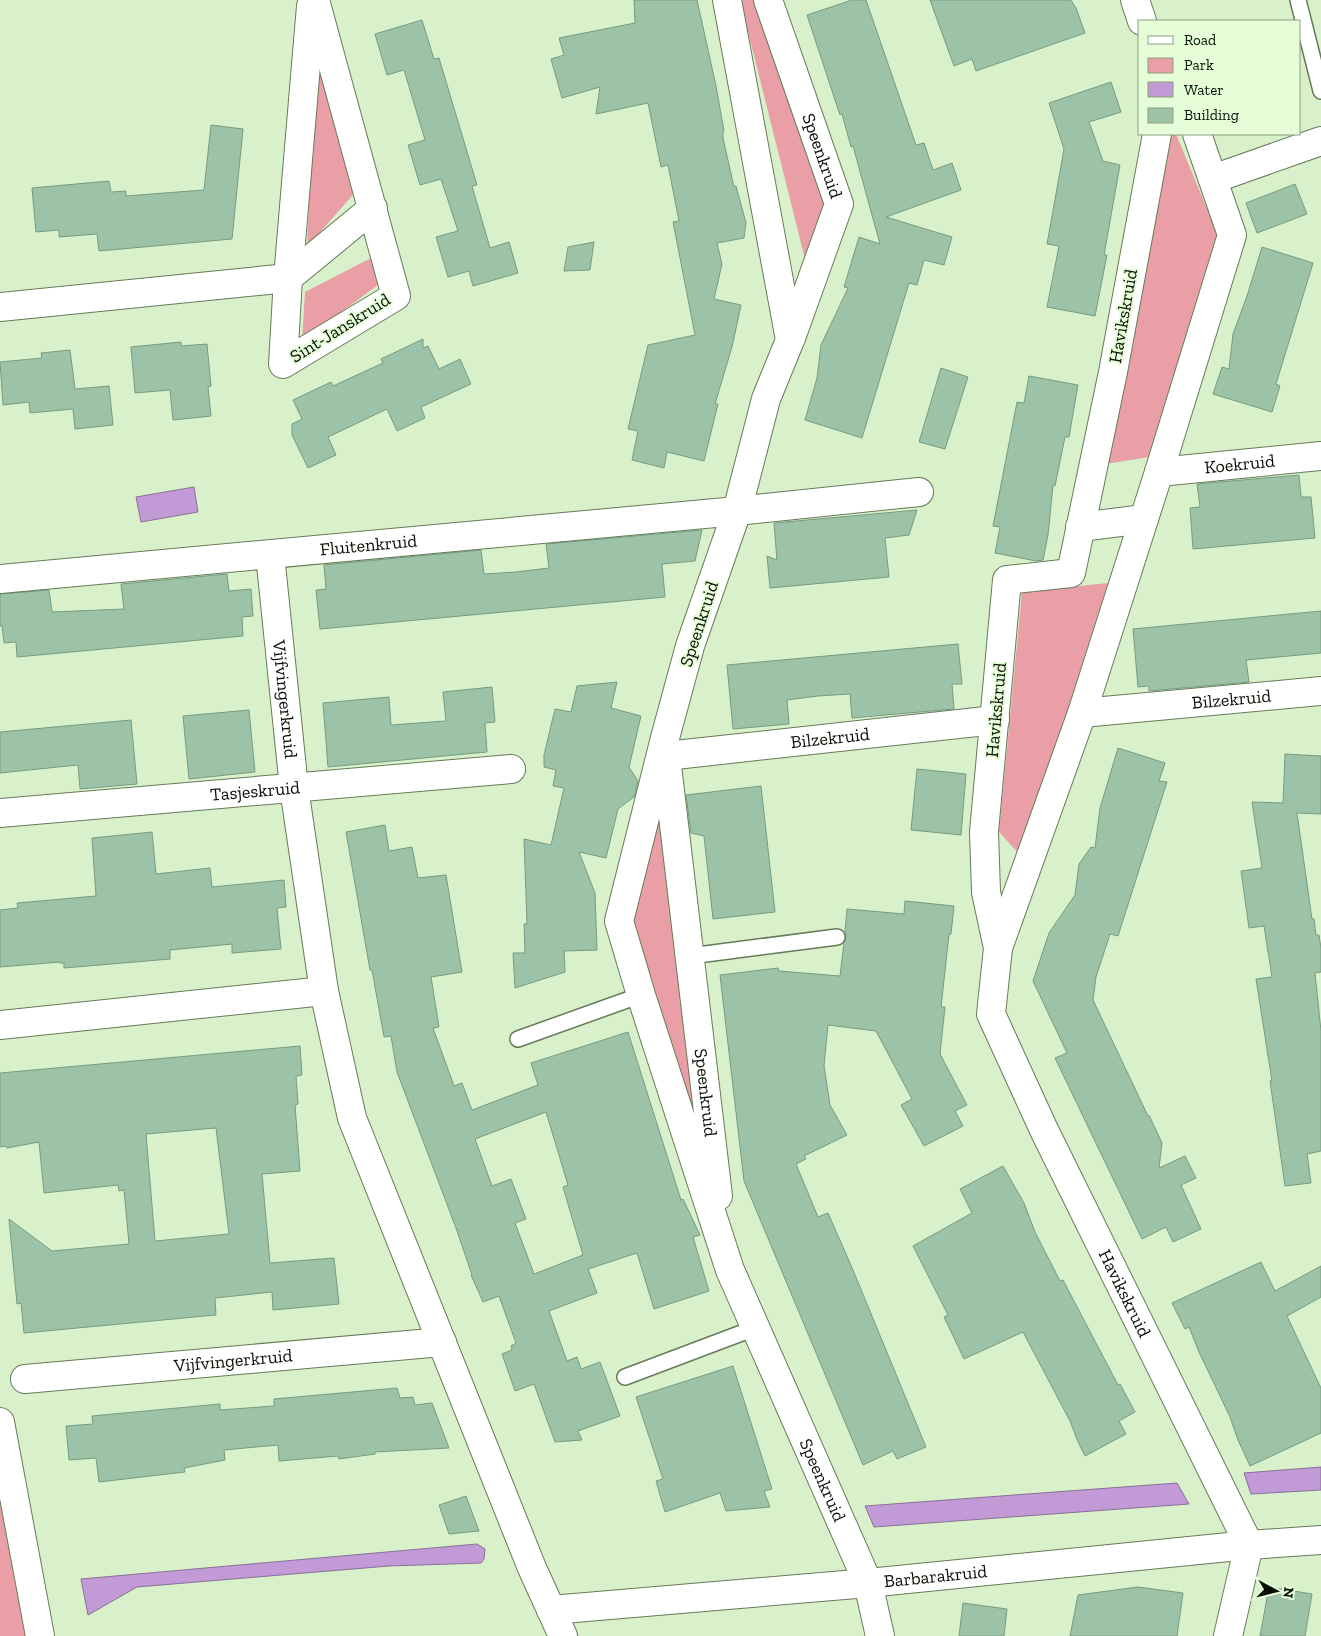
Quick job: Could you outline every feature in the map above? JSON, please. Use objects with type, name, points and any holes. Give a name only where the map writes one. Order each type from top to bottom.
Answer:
[{"type":"street","name":"Sint-Janskruid","points":[[311,0],[288,278],[283,364],[396,296],[315,0]]},
{"type":"street","points":[[727,0],[790,340]]},
{"type":"street","name":"Speenkruid","points":[[768,0],[839,204],[790,340],[766,398],[737,511],[690,646],[619,921],[725,1257],[868,1583],[880,1636]]},
{"type":"street","points":[[1135,0],[1142,20]]},
{"type":"street","name":"Havikskruid","points":[[998,948],[986,892],[984,832],[1008,580],[1071,573],[1113,372],[1156,135]]},
{"type":"street","name":"Havikskruid","points":[[1197,135],[1232,235],[1082,713],[998,948],[991,1014],[1048,1139],[1248,1545]]},
{"type":"street","points":[[1213,179],[1321,141]]},
{"type":"street","points":[[0,307],[288,278],[373,208]]},
{"type":"street","name":"Koekruid","points":[[1159,472],[1321,456]]},
{"type":"street","points":[[737,511],[919,492]]},
{"type":"street","name":"Fluitenkruid","points":[[0,579],[737,511]]},
{"type":"street","points":[[1080,527],[1144,520]]},
{"type":"street","name":"Vijfvingerkruid","points":[[270,555],[294,788],[324,991],[352,1118],[532,1568],[562,1636]]},
{"type":"street","name":"Bilzekruid","points":[[1082,713],[1321,691]]},
{"type":"street","name":"Bilzekruid","points":[[665,747],[995,720]]},
{"type":"street","name":"Speenkruid","points":[[665,747],[725,1257]]},
{"type":"street","name":"Tasjeskruid","points":[[0,813],[511,769]]},
{"type":"street","points":[[0,1025],[324,991]]},
{"type":"street","name":"Vijfvingerkruid","points":[[25,1378],[442,1342]]},
{"type":"street","points":[[0,1422],[40,1636]]},
{"type":"street","name":"Barbarakruid","points":[[551,1610],[868,1583],[1248,1545],[1321,1540]]},
{"type":"street","points":[[1228,1636],[1248,1545]]},
{"type":"lane","points":[[1298,0],[1321,91]]},
{"type":"lane","points":[[690,956],[837,938]]},
{"type":"lane","points":[[518,1039],[641,995]]},
{"type":"lane","points":[[625,1377],[755,1328]]},
{"type":"green space","points":[[740,0],[758,0],[828,204],[809,275]]},
{"type":"green space","points":[[317,27],[359,188],[307,247]]},
{"type":"green space","points":[[1172,135],[1176,135],[1217,233],[1149,457],[1106,464]]},
{"type":"green space","points":[[375,256],[382,282],[302,341],[305,292]]},
{"type":"green space","points":[[1108,583],[1021,856],[999,832],[1022,592]]},
{"type":"green space","points":[[660,817],[694,1116],[632,917]]},
{"type":"green space","points":[[0,1477],[29,1636],[0,1636]]},
{"type":"water","points":[[194,487],[198,512],[141,522],[136,497]]},
{"type":"water","points":[[1321,1467],[1321,1490],[1251,1494],[1244,1473]]},
{"type":"water","points":[[1177,1483],[1189,1504],[874,1527],[865,1506]]},
{"type":"water","points":[[477,1544],[485,1549],[484,1559],[481,1563],[389,1566],[137,1587],[88,1615],[81,1579]]},
{"type":"building","points":[[634,0],[697,0],[716,86],[724,131],[723,138],[734,187],[736,186],[746,223],[744,238],[717,243],[722,264],[714,299],[741,305],[732,347],[715,404],[718,404],[704,461],[667,452],[664,468],[632,460],[638,431],[628,429],[648,345],[695,335],[673,222],[679,221],[668,165],[661,167],[648,103],[596,114],[600,87],[562,98],[551,59],[564,55],[559,38],[635,23]]},
{"type":"building","points":[[852,0],[866,0],[916,145],[924,143],[933,170],[952,163],[961,190],[886,217],[952,237],[944,265],[924,260],[917,285],[909,283],[862,438],[805,420],[817,378],[821,345],[848,288],[844,287],[859,237],[880,244],[853,146],[851,147],[842,114],[840,115],[807,15]]},
{"type":"building","points":[[930,0],[1071,0],[1085,33],[976,71],[972,59],[954,66]]},
{"type":"building","points":[[422,20],[434,59],[439,58],[477,185],[472,186],[490,248],[509,242],[518,273],[473,286],[469,271],[448,277],[436,237],[458,231],[441,179],[420,185],[408,145],[425,140],[404,70],[387,75],[375,34]]},
{"type":"building","points":[[1111,82],[1121,112],[1089,122],[1103,161],[1120,165],[1104,255],[1107,255],[1095,316],[1047,307],[1059,246],[1047,244],[1064,149],[1049,103]]},
{"type":"building","points":[[211,125],[243,129],[232,239],[99,251],[97,234],[59,237],[59,230],[36,232],[32,188],[109,181],[111,192],[126,191],[126,196],[204,190]]},
{"type":"building","points":[[1295,184],[1307,214],[1257,233],[1246,203]]},
{"type":"building","points":[[594,242],[590,270],[564,271],[568,247]]},
{"type":"building","points":[[1262,247],[1313,263],[1276,384],[1280,386],[1272,412],[1213,394],[1222,367],[1229,369],[1233,334]]},
{"type":"building","points":[[423,339],[423,348],[428,346],[439,369],[460,359],[471,384],[421,407],[425,418],[397,431],[387,409],[328,437],[336,455],[308,468],[292,435],[292,424],[302,419],[293,400],[331,382],[333,386],[383,363],[381,359]]},
{"type":"building","points":[[181,342],[181,346],[207,344],[211,386],[208,387],[211,416],[173,420],[170,390],[135,393],[131,347]]},
{"type":"building","points":[[70,350],[75,389],[109,386],[113,425],[75,429],[73,409],[30,413],[29,402],[3,405],[0,362],[42,358],[41,353]]},
{"type":"building","points":[[941,368],[968,377],[945,449],[919,442]]},
{"type":"building","points":[[1029,376],[1078,385],[1069,437],[1065,437],[1055,486],[1053,485],[1048,535],[1043,560],[1036,561],[995,553],[1000,527],[993,526],[1017,402],[1024,403]]},
{"type":"building","points":[[1299,475],[1301,497],[1311,497],[1315,538],[1193,549],[1190,508],[1200,507],[1197,484]]},
{"type":"building","points":[[917,510],[909,535],[885,538],[889,577],[770,588],[767,556],[777,560],[774,523]]},
{"type":"building","points":[[702,530],[695,561],[662,564],[665,597],[320,629],[316,590],[326,589],[324,565],[481,550],[484,574],[516,572],[549,568],[546,544]]},
{"type":"building","points":[[227,574],[229,591],[251,589],[253,616],[242,617],[243,636],[17,657],[16,642],[4,643],[2,626],[0,626],[0,594],[49,590],[52,612],[124,609],[121,584]]},
{"type":"building","points":[[1321,611],[1321,653],[1246,660],[1249,682],[1149,691],[1149,686],[1138,687],[1133,629]]},
{"type":"building","points":[[958,644],[962,684],[952,684],[954,709],[852,718],[850,694],[818,696],[787,700],[789,724],[733,729],[727,665]]},
{"type":"building","points":[[617,682],[611,708],[641,716],[629,767],[638,781],[634,797],[618,809],[606,858],[579,852],[595,893],[597,950],[564,951],[565,972],[515,988],[513,953],[525,953],[524,924],[527,924],[524,839],[551,845],[564,788],[553,786],[556,770],[544,767],[544,755],[555,709],[571,712],[577,686]]},
{"type":"building","points":[[492,687],[495,722],[485,723],[487,752],[328,767],[323,703],[389,697],[391,725],[446,721],[443,692]]},
{"type":"building","points":[[249,710],[255,772],[189,779],[183,716]]},
{"type":"building","points":[[131,720],[137,784],[80,789],[78,765],[0,773],[0,732]]},
{"type":"building","points":[[1118,748],[1165,763],[1159,781],[1167,782],[1118,936],[1110,934],[1096,977],[1093,1000],[1162,1143],[1159,1168],[1185,1156],[1196,1178],[1181,1185],[1201,1229],[1173,1242],[1166,1227],[1142,1239],[1055,1058],[1067,1053],[1033,981],[1049,933],[1075,895],[1079,864],[1091,847],[1095,848],[1100,808]]},
{"type":"building","points":[[1285,754],[1321,756],[1321,814],[1297,813],[1312,919],[1314,919],[1316,935],[1319,935],[1321,948],[1321,972],[1315,973],[1321,1031],[1321,1151],[1307,1154],[1311,1183],[1285,1186],[1270,1081],[1272,1081],[1256,979],[1272,977],[1264,926],[1249,928],[1241,871],[1262,868],[1252,802],[1283,803]]},
{"type":"building","points":[[917,769],[966,774],[961,835],[911,830]]},
{"type":"building","points":[[761,786],[775,912],[713,919],[704,836],[691,833],[686,795]]},
{"type":"building","points":[[385,825],[389,851],[412,847],[418,878],[446,875],[462,972],[431,977],[439,1027],[433,1028],[454,1086],[462,1083],[472,1110],[538,1085],[531,1063],[628,1032],[681,1200],[683,1199],[700,1235],[693,1237],[709,1291],[654,1309],[637,1253],[588,1269],[597,1293],[549,1311],[567,1361],[577,1357],[581,1369],[600,1362],[620,1416],[578,1431],[582,1440],[555,1442],[534,1384],[515,1391],[502,1354],[512,1350],[511,1346],[516,1343],[499,1296],[483,1302],[471,1275],[456,1228],[397,1072],[391,1036],[384,1037],[372,970],[370,970],[346,832]],"holes":[[[546,1112],[568,1185],[563,1187],[583,1255],[534,1274],[515,1223],[526,1219],[511,1179],[492,1186],[475,1139]]]},
{"type":"building","points":[[152,832],[156,874],[210,868],[212,887],[284,880],[286,907],[277,908],[281,949],[232,953],[232,944],[170,950],[170,959],[64,968],[64,963],[60,962],[0,967],[0,910],[18,908],[17,903],[96,896],[92,838]]},
{"type":"building","points":[[905,901],[954,906],[941,1007],[945,1007],[940,1054],[967,1105],[955,1111],[963,1126],[924,1146],[901,1105],[912,1099],[876,1031],[828,1025],[824,1066],[830,1105],[847,1135],[804,1156],[806,1159],[796,1164],[818,1217],[828,1213],[926,1447],[897,1459],[893,1451],[863,1465],[744,1181],[720,975],[778,968],[779,971],[840,976],[846,936],[847,909],[904,914]]},
{"type":"building","points":[[300,1046],[302,1075],[296,1076],[298,1104],[295,1105],[300,1171],[262,1174],[270,1263],[334,1258],[339,1304],[273,1310],[272,1292],[215,1298],[216,1315],[24,1333],[21,1303],[17,1304],[9,1219],[52,1251],[129,1244],[124,1190],[119,1191],[118,1185],[44,1193],[39,1142],[7,1148],[6,1146],[0,1147],[0,1073]],"holes":[[[216,1128],[229,1234],[155,1241],[146,1134]]]},
{"type":"building","points":[[1003,1166],[1024,1203],[1035,1232],[1060,1281],[1063,1280],[1118,1385],[1120,1384],[1135,1412],[1119,1421],[1126,1434],[1085,1456],[1070,1421],[1023,1332],[964,1359],[944,1317],[948,1315],[913,1246],[972,1213],[960,1189]]},
{"type":"building","points":[[1261,1262],[1275,1291],[1321,1266],[1321,1297],[1287,1316],[1321,1388],[1321,1433],[1250,1466],[1189,1327],[1185,1329],[1172,1303]]},
{"type":"building","points":[[733,1366],[772,1489],[764,1491],[770,1507],[726,1511],[720,1493],[665,1512],[656,1481],[663,1479],[636,1397]]},
{"type":"building","points":[[397,1388],[400,1398],[413,1397],[415,1405],[432,1403],[449,1448],[375,1452],[375,1454],[339,1459],[338,1456],[279,1461],[278,1445],[224,1450],[225,1460],[184,1468],[185,1472],[99,1482],[96,1458],[69,1460],[66,1426],[93,1424],[92,1416],[220,1404],[220,1410],[274,1406],[274,1399]]},
{"type":"building","points":[[466,1496],[479,1531],[449,1534],[439,1505]]},
{"type":"building","points":[[1138,1587],[1183,1593],[1177,1636],[1070,1636],[1078,1595]]},
{"type":"building","points":[[1269,1587],[1312,1594],[1305,1636],[1260,1636]]},
{"type":"building","points":[[963,1603],[1007,1609],[1004,1636],[959,1636]]}]
